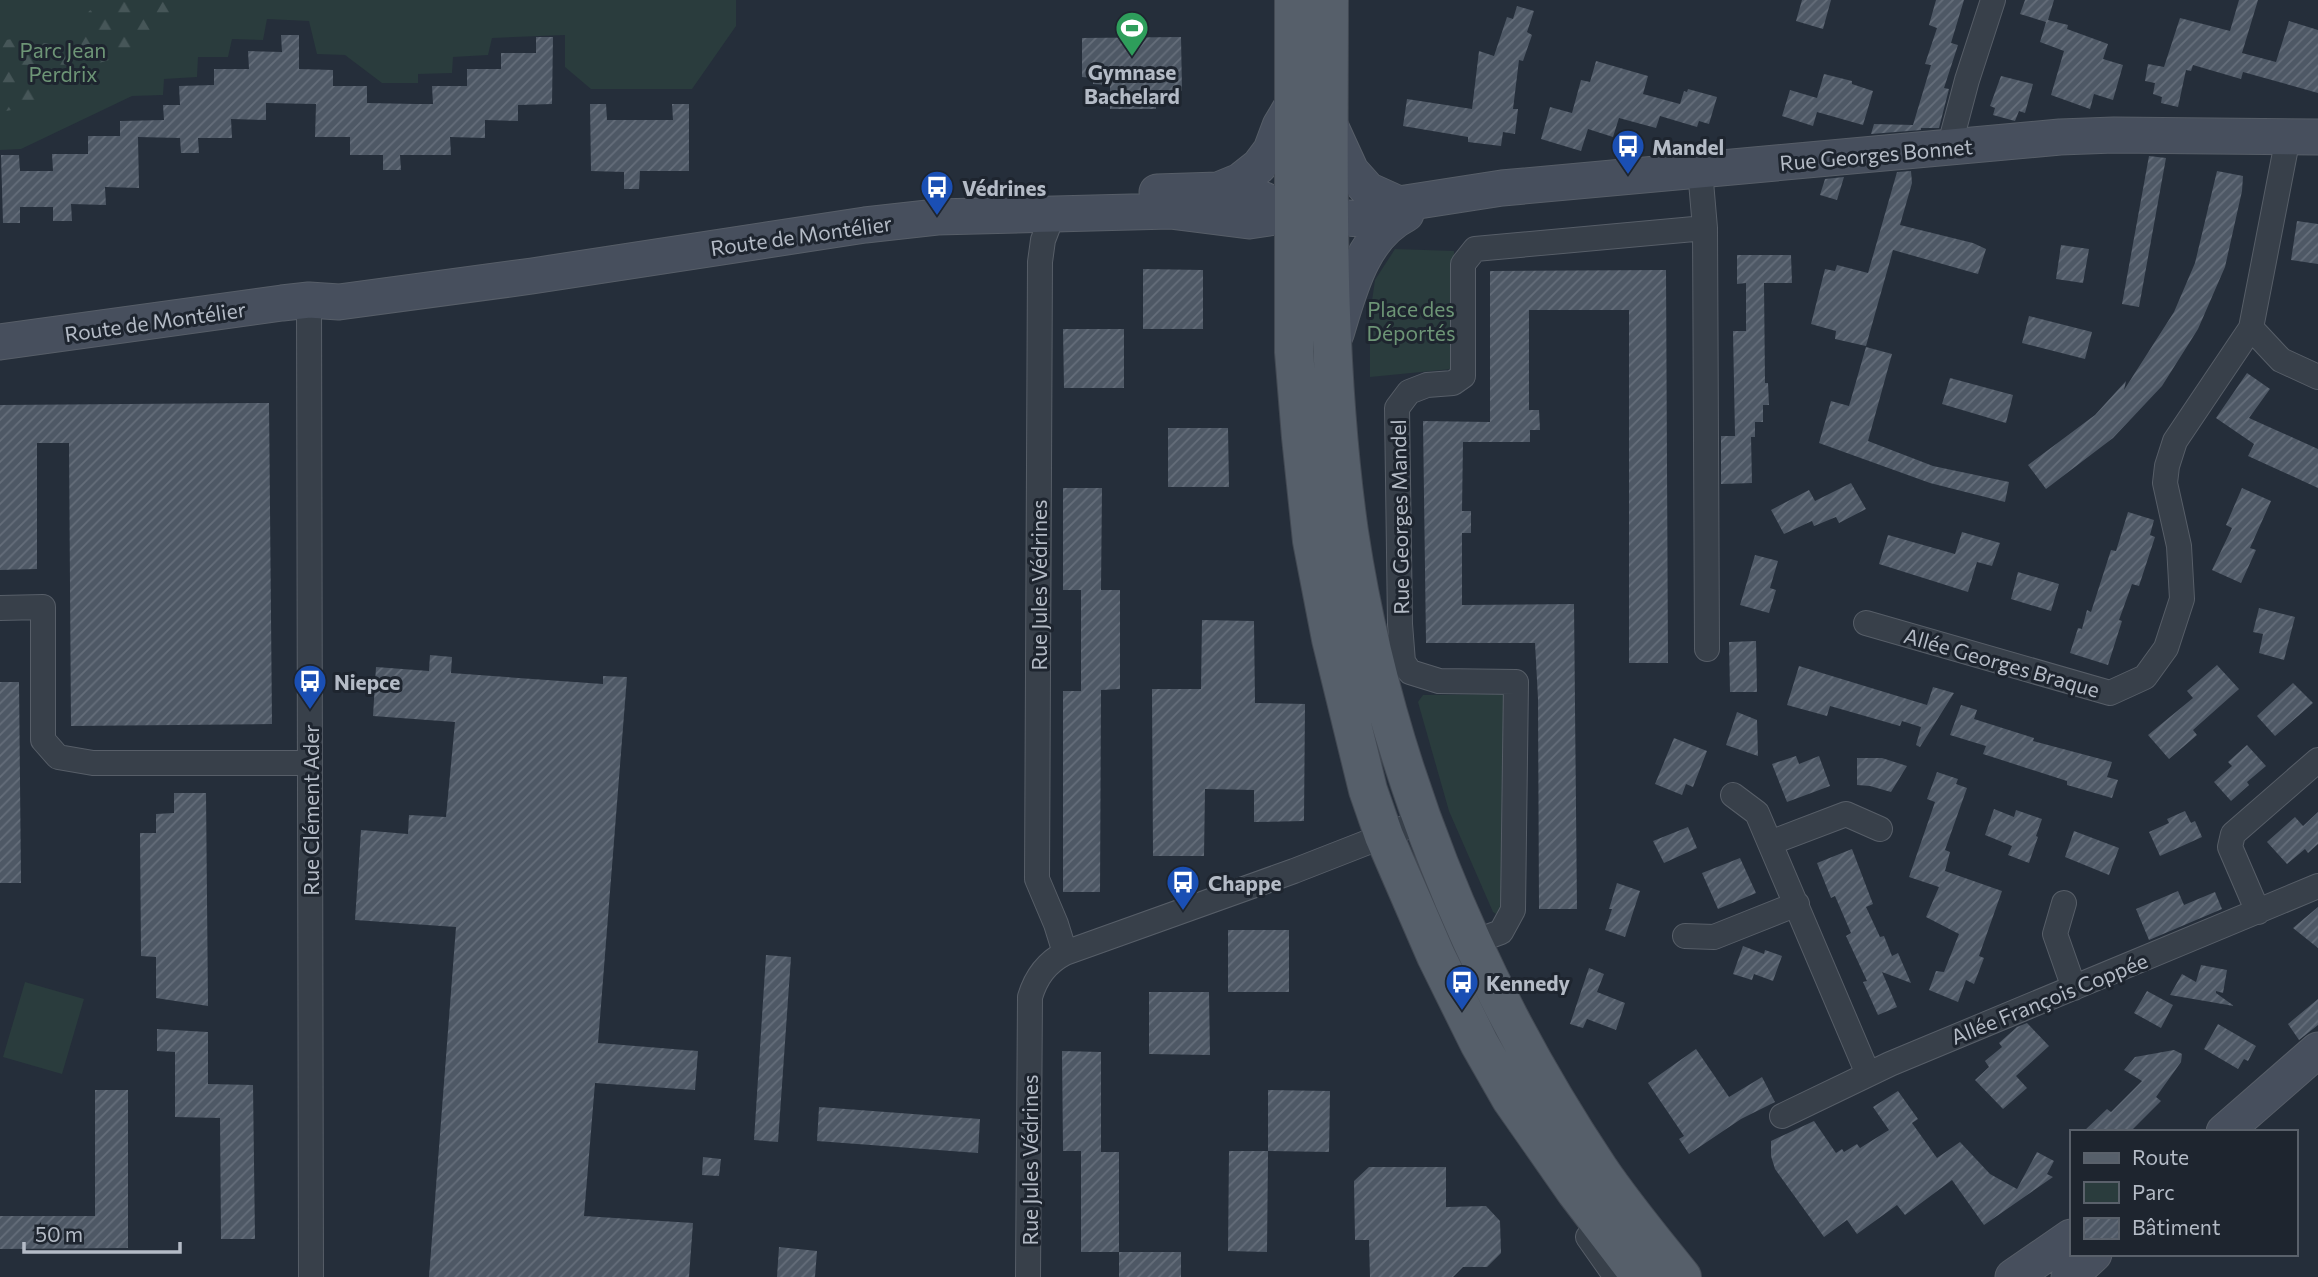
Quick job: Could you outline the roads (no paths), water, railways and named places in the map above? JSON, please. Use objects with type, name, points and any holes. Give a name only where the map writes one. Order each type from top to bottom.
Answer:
[{"type":"main road","points":[[1294,0],[1293,104],[1324,216],[1294,352],[1312,541],[1331,639],[1368,790],[1384,836],[1436,956],[1462,1012],[1511,1099],[1576,1192],[1642,1265]]},
{"type":"main road","points":[[1329,0],[1329,122],[1324,216],[1338,435],[1350,533],[1384,626],[1422,821],[1471,943],[1544,1082],[1600,1171],[1642,1265]]},
{"type":"main road","name":"Route de Montélier","points":[[1218,190],[1240,181],[1259,166],[1271,150],[1280,125],[1293,104]]},
{"type":"main road","points":[[1329,122],[1350,171],[1368,190],[1399,211],[1370,248],[1357,270],[1332,351]]},
{"type":"main road","name":"Rue Georges Bonnet","points":[[1324,216],[1399,211],[1464,192],[2049,138],[2114,135],[2303,137]]},
{"type":"main road","name":"Route de Montélier","points":[[309,300],[336,288],[903,204],[1218,190],[1324,216]]},
{"type":"main road","name":"Route de Montélier","points":[[0,342],[309,300],[339,302],[533,276],[903,220],[1170,211],[1249,220],[1324,216]]},
{"type":"main road","points":[[2226,1130],[2318,1050]]},
{"type":"main road","points":[[2013,1277],[2070,1238]]},
{"type":"main road","points":[[2070,1277],[2092,1256]]},
{"type":"street","points":[[1949,148],[1967,80],[1993,0]]},
{"type":"street","name":"Allée Georges Braque","points":[[1866,623],[2110,693],[2145,677],[2166,648],[2182,598],[2179,546],[2165,483],[2167,466],[2175,441],[2251,328],[2303,137]]},
{"type":"street","points":[[1700,170],[1705,228],[1707,649]]},
{"type":"street","name":"Rue Jules Védrines","points":[[1028,1277],[1030,997],[1038,975],[1056,959],[1056,924],[1037,879],[1040,270],[1043,240],[1053,214]]},
{"type":"street","name":"Rue Georges Mandel","points":[[1384,626],[1397,408],[1409,392],[1427,385],[1453,383],[1463,376],[1463,264],[1475,249],[1705,228]]},
{"type":"street","name":"Rue Clément Ader","points":[[309,300],[311,1277]]},
{"type":"street","points":[[2251,328],[2281,360],[2318,377]]},
{"type":"street","points":[[0,608],[43,607],[43,740],[58,757],[93,763],[309,763]]},
{"type":"street","points":[[1396,678],[1516,682],[1513,910],[1501,932],[1471,943]]},
{"type":"street","points":[[2258,912],[2230,847],[2233,834],[2318,760]]},
{"type":"street","points":[[1732,795],[1757,813],[1868,1073]]},
{"type":"street","points":[[1770,843],[1846,814],[1880,828]]},
{"type":"street","points":[[1056,959],[1422,821]]},
{"type":"street","name":"Allée François Coppée","points":[[1782,1116],[1868,1073],[2318,886]]},
{"type":"street","points":[[2064,903],[2054,934],[2074,988]]},
{"type":"street","points":[[1685,936],[1714,937],[1797,904]]},
{"type":"place","name":"Gymnase Bachelard","points":[[1132,58]]},
{"type":"place","name":"Mandel","points":[[1628,176]]},
{"type":"place","name":"Védrines","points":[[937,217]]},
{"type":"place","name":"Niepce","points":[[310,711]]},
{"type":"place","name":"Chappe","points":[[1183,912]]},
{"type":"place","name":"Kennedy","points":[[1462,1012]]},
{"type":"park label","name":"Parc Jean Perdrix","points":[[63,61]]},
{"type":"park label","name":"Place des Déportés","points":[[1411,320]]}]
